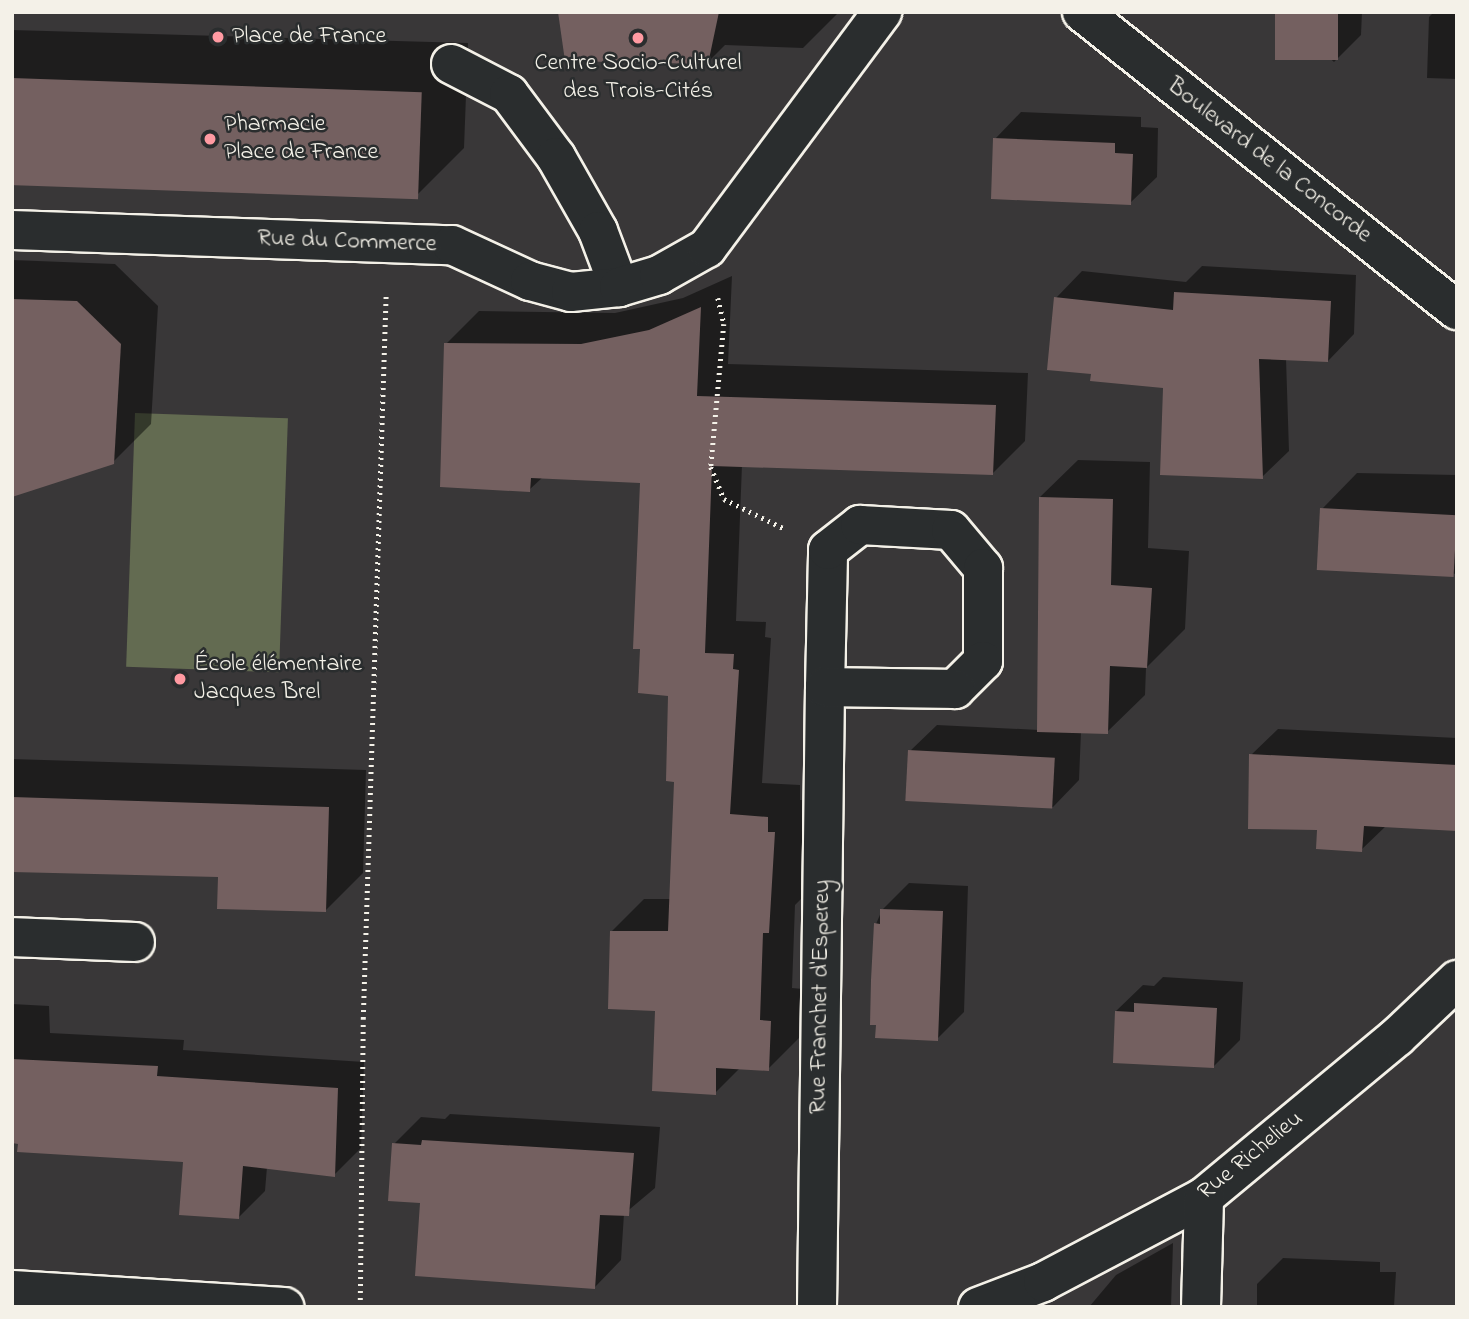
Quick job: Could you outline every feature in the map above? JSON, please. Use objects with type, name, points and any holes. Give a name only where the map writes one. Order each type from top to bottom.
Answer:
[{"type":"street","name":"Rue du Commerce","points":[[12,230],[452,245],[530,281],[571,292],[619,287],[659,275],[707,248],[882,12]]},
{"type":"street","name":"Boulevard de la Concorde","points":[[1082,12],[1454,303]]},
{"type":"street","points":[[451,64],[509,94],[556,156],[598,231],[619,287]]},
{"type":"street","points":[[825,687],[955,689],[983,661],[983,568],[951,530],[860,525],[828,550]]},
{"type":"street","name":"Rue Franchet d'Esperey","points":[[817,1307],[828,550]]},
{"type":"street","points":[[12,937],[135,942]]},
{"type":"street","name":"Rue Richelieu","points":[[978,1307],[1043,1282],[1204,1197],[1397,1037],[1457,980]]},
{"type":"street","points":[[1201,1307],[1204,1197]]},
{"type":"street","points":[[12,1290],[284,1307]]},
{"type":"path","points":[[360,1307],[380,386],[391,243]]},
{"type":"path","points":[[707,248],[724,324],[711,467],[724,499],[828,550]]},
{"type":"green space","points":[[135,413],[288,418],[279,672],[126,667]]},
{"type":"building","name":"Centre Socio-Culturel des Trois-Cités","points":[[558,12],[719,12],[708,64],[565,61]]},
{"type":"building","points":[[1275,12],[1338,12],[1338,60],[1275,60]]},
{"type":"building","points":[[12,78],[422,92],[418,199],[12,185]]},
{"type":"building","points":[[993,138],[1115,143],[1115,153],[1133,154],[1131,205],[991,199]]},
{"type":"building","points":[[1174,292],[1331,301],[1328,362],[1259,359],[1263,479],[1160,475],[1163,388],[1090,381],[1091,374],[1047,370],[1054,297],[1173,310]]},
{"type":"building","points":[[12,299],[77,301],[121,344],[114,464],[12,497]]},
{"type":"building","points":[[701,307],[697,396],[996,405],[993,475],[712,466],[705,653],[734,654],[733,669],[739,670],[730,814],[768,817],[768,832],[775,832],[769,933],[763,933],[760,1020],[771,1021],[769,1071],[716,1068],[716,1095],[652,1091],[655,1011],[608,1009],[610,931],[668,931],[674,782],[666,781],[668,696],[638,693],[640,649],[633,649],[640,483],[531,478],[530,492],[440,487],[444,343],[581,344],[649,330]]},
{"type":"building","points":[[1039,497],[1113,499],[1111,585],[1152,588],[1147,668],[1110,666],[1108,734],[1037,732]]},
{"type":"building","points":[[1320,508],[1457,515],[1454,577],[1317,570]]},
{"type":"building","points":[[908,750],[1055,758],[1052,809],[905,801]]},
{"type":"building","points":[[1249,754],[1457,765],[1457,831],[1364,826],[1362,852],[1316,849],[1317,830],[1248,829]]},
{"type":"building","points":[[12,797],[329,807],[326,912],[217,909],[218,877],[12,872]]},
{"type":"building","points":[[880,909],[943,911],[938,1041],[875,1038],[876,1025],[870,1025],[871,980],[874,923],[880,924]]},
{"type":"building","points":[[1134,1003],[1217,1008],[1214,1068],[1113,1063],[1115,1011],[1134,1012]]},
{"type":"building","points":[[12,1059],[158,1066],[157,1076],[338,1088],[335,1177],[243,1166],[239,1219],[179,1215],[183,1162],[17,1152],[18,1144],[12,1143]]},
{"type":"building","points":[[422,1140],[634,1153],[629,1216],[600,1215],[595,1289],[415,1276],[420,1203],[388,1201],[392,1143],[421,1145]]},
{"type":"place","name":"Place de France","points":[[218,37]]},
{"type":"place","name":"Centre Socio-Culturel des Trois-Cités","points":[[638,38]]},
{"type":"place","name":"Pharmacie Place de France","points":[[210,139]]},
{"type":"place","name":"École élémentaire Jacques Brel","points":[[180,679]]}]
